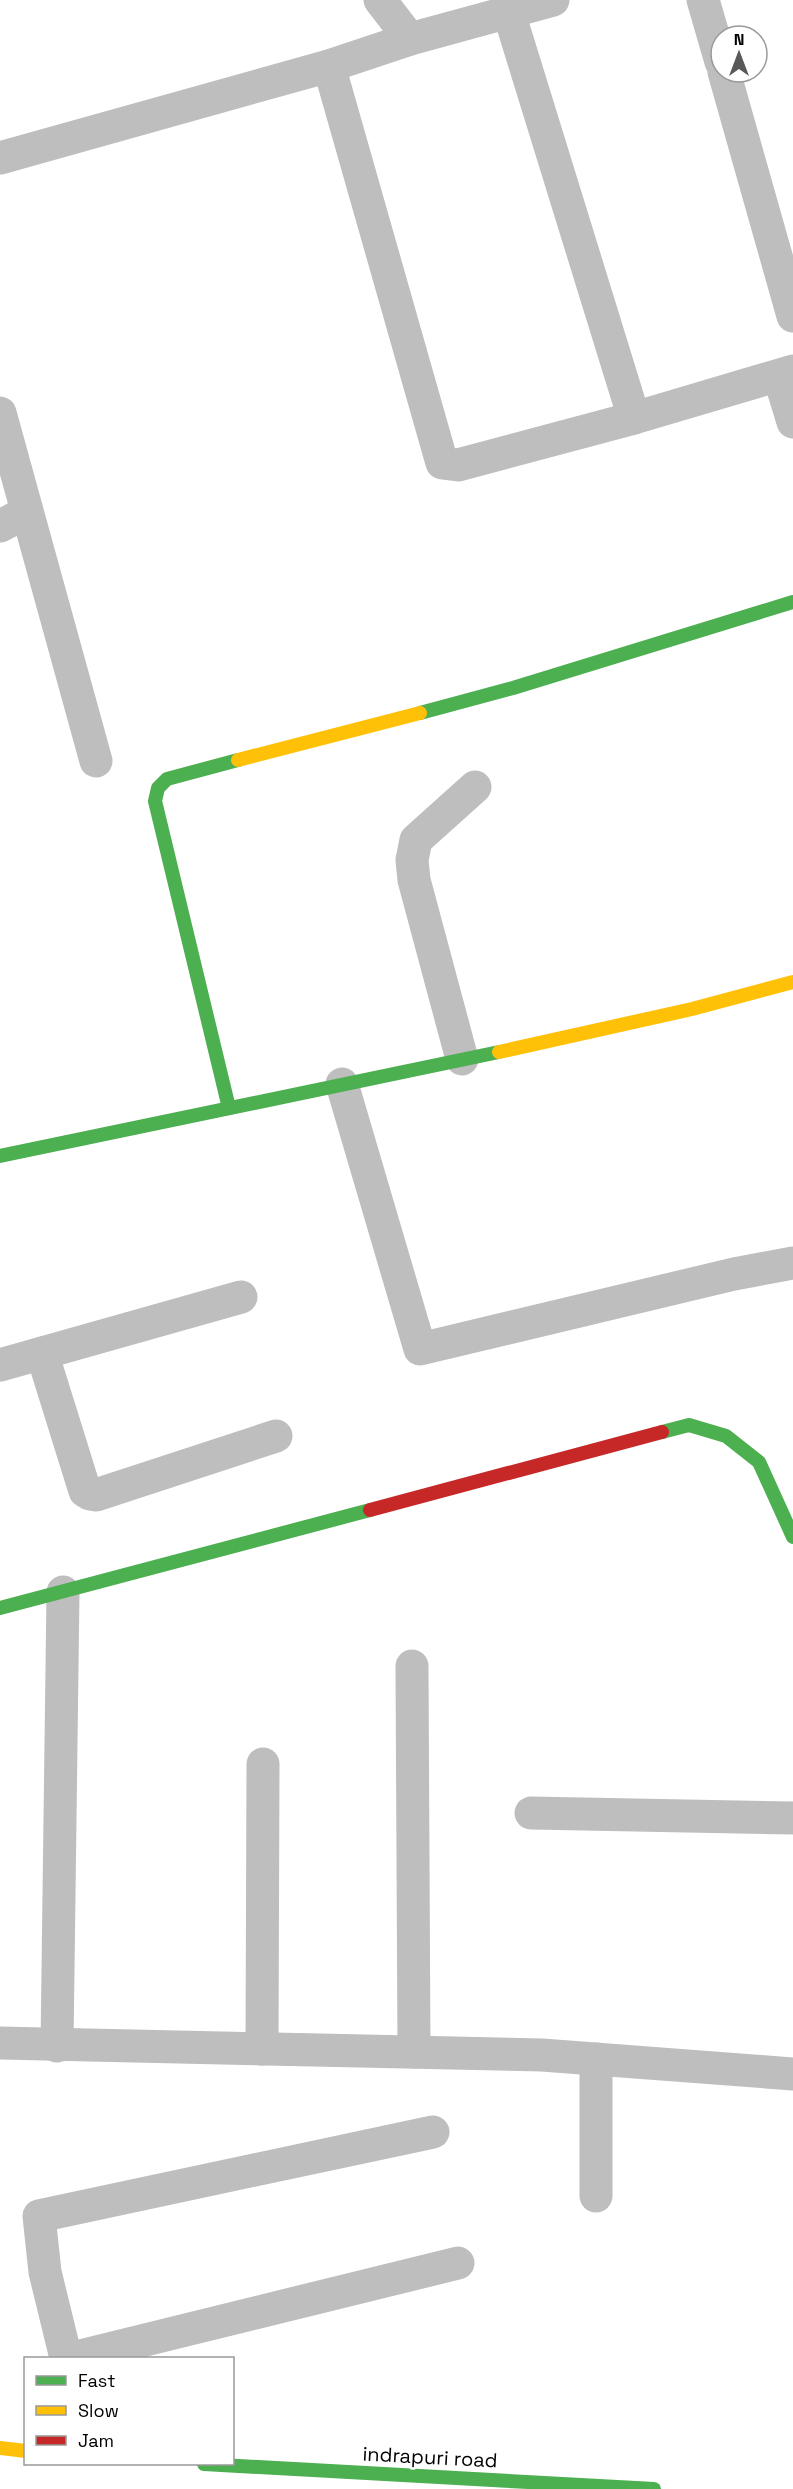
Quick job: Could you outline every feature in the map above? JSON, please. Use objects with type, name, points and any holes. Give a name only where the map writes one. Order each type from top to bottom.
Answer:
[{"type":"street","points":[[380,0],[410,39]]},
{"type":"street","points":[[0,158],[329,66],[410,39],[553,0]]},
{"type":"street","points":[[703,0],[710,24]]},
{"type":"street","points":[[509,13],[633,418]]},
{"type":"street","points":[[329,66],[442,463],[449,466],[458,465],[633,418],[786,373],[793,422]]},
{"type":"street","points":[[727,84],[793,316]]},
{"type":"street","points":[[0,413],[14,519],[96,761]]},
{"type":"street","points":[[229,1108],[155,801],[158,788],[167,779],[513,688],[793,602]]},
{"type":"street","points":[[462,1059],[414,880],[412,860],[416,840],[474,787]]},
{"type":"street","points":[[0,1156],[692,1009],[793,982]]},
{"type":"street","points":[[342,1084],[420,1349],[723,1277],[793,1263]]},
{"type":"street","points":[[0,1365],[241,1297]]},
{"type":"street","points":[[42,1353],[85,1491],[90,1494],[96,1495],[276,1436]]},
{"type":"street","points":[[0,1608],[689,1425],[726,1436],[759,1462],[793,1537]]},
{"type":"street","points":[[57,2046],[63,1592]]},
{"type":"street","points":[[412,1666],[414,2052]]},
{"type":"street","points":[[262,2049],[263,1764]]},
{"type":"street","points":[[531,1813],[793,1818]]},
{"type":"street","points":[[0,2043],[542,2055],[793,2073]]},
{"type":"street","points":[[597,2059],[597,2196]]},
{"type":"street","points":[[66,2357],[45,2272],[39,2216],[433,2132]]},
{"type":"street","points":[[76,2357],[458,2263]]},
{"type":"street","points":[[0,2448],[24,2451]]},
{"type":"street","name":"indrapuri road","points":[[234,2465],[654,2489]]},
{"type":"traffic: fast","points":[[420,713],[513,688],[793,602]]},
{"type":"traffic: fast","points":[[229,1108],[155,801],[158,788],[167,779],[238,760]]},
{"type":"traffic: fast","points":[[0,1156],[499,1052]]},
{"type":"traffic: fast","points":[[662,1432],[689,1425],[726,1436],[759,1462],[793,1537]]},
{"type":"traffic: fast","points":[[0,1608],[370,1510]]},
{"type":"traffic: fast","points":[[222,2465],[654,2489]]},
{"type":"traffic: slow","points":[[238,760],[420,713]]},
{"type":"traffic: slow","points":[[499,1052],[692,1009],[793,982]]},
{"type":"traffic: slow","points":[[0,2448],[24,2451]]},
{"type":"traffic: jam","points":[[370,1510],[662,1432]]}]
